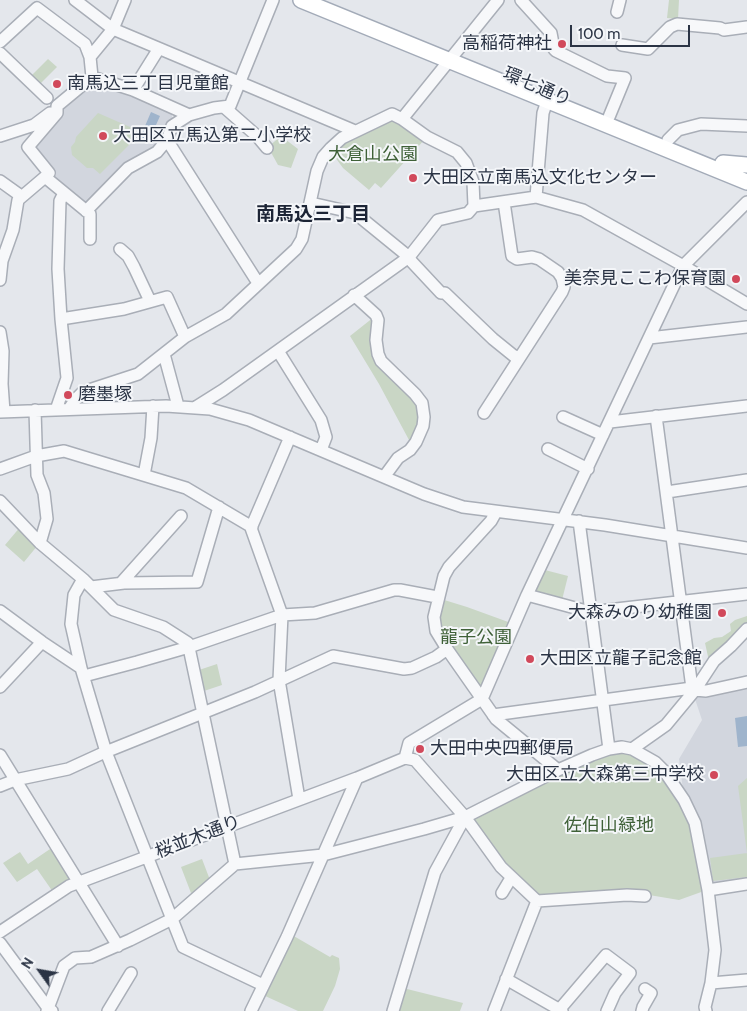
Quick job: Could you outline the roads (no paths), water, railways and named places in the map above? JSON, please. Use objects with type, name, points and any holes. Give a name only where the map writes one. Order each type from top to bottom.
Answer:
[{"type":"main road","name":"環七通り","points":[[301,0],[668,140],[721,167]]},
{"type":"main road","name":"環七通り","points":[[328,0],[548,102],[721,167],[747,172]]},
{"type":"main road","points":[[721,167],[747,165]]},
{"type":"main road","points":[[721,167],[747,182]]},
{"type":"main road","points":[[721,167],[728,180],[747,191]]},
{"type":"street","points":[[75,0],[113,29],[158,50],[355,131]]},
{"type":"street","points":[[90,56],[113,29],[125,0]]},
{"type":"street","points":[[86,211],[128,168],[157,152],[167,140],[172,126],[189,115],[230,106],[273,0]]},
{"type":"street","points":[[402,119],[498,0]]},
{"type":"street","points":[[521,0],[550,33],[556,51],[607,76],[630,78],[625,80],[609,117]]},
{"type":"street","points":[[617,12],[620,0]]},
{"type":"street","points":[[0,42],[38,4],[85,44],[90,56],[92,77]]},
{"type":"street","points":[[622,45],[648,49],[670,27],[677,24],[724,30],[747,27]]},
{"type":"street","points":[[134,90],[158,50]]},
{"type":"street","points":[[0,53],[47,98]]},
{"type":"street","points":[[92,77],[134,90],[189,115]]},
{"type":"street","points":[[0,136],[34,125],[44,119],[92,77]]},
{"type":"street","points":[[536,197],[543,113],[548,102]]},
{"type":"street","points":[[0,280],[2,261],[13,230],[18,200],[49,173],[28,146],[57,113],[57,106]]},
{"type":"street","points":[[224,107],[257,136],[267,148]]},
{"type":"street","points":[[69,409],[83,392],[138,374],[186,338],[226,314],[296,249],[302,239],[317,171],[323,157],[336,142],[355,131],[392,114],[427,137],[457,152],[466,163],[473,182],[474,206]]},
{"type":"street","points":[[668,140],[678,130],[701,124],[747,126]]},
{"type":"street","points":[[167,140],[258,283]]},
{"type":"street","points":[[45,178],[90,214],[90,239]]},
{"type":"street","points":[[0,180],[21,196]]},
{"type":"street","points":[[56,410],[67,378],[58,269],[58,222],[60,201],[64,193]]},
{"type":"street","points":[[196,407],[409,257],[438,220],[468,213],[474,206],[536,197],[583,210],[746,304]]},
{"type":"street","points":[[484,414],[564,287],[558,272],[539,259],[532,257],[517,259],[512,256],[504,202]]},
{"type":"street","points":[[645,896],[627,895],[538,901],[501,867],[465,817],[415,760],[405,758],[409,743],[482,698],[527,596],[683,266],[747,202]]},
{"type":"street","points":[[311,203],[355,213],[409,257],[441,292],[445,293],[492,339],[514,356],[520,357]]},
{"type":"street","points":[[120,250],[128,256],[150,302]]},
{"type":"street","points":[[354,295],[378,320],[376,340],[381,360],[422,403],[423,426],[416,442],[410,450],[398,458],[384,477]]},
{"type":"street","points":[[61,319],[124,309],[167,297],[186,338]]},
{"type":"street","points":[[747,297],[747,308]]},
{"type":"street","points":[[649,338],[747,327]]},
{"type":"street","points":[[0,332],[3,351],[2,412],[153,406],[196,407],[236,416],[455,505],[496,512],[579,521],[747,548]]},
{"type":"street","points":[[278,351],[321,420],[326,437],[321,450]]},
{"type":"street","points":[[164,354],[178,406]]},
{"type":"street","points":[[144,475],[151,438],[153,406]]},
{"type":"street","points":[[610,422],[747,406]]},
{"type":"street","points":[[35,410],[37,475],[44,494],[47,519],[40,543]]},
{"type":"street","points":[[656,416],[694,689]]},
{"type":"street","points":[[564,417],[604,435]]},
{"type":"street","points":[[252,526],[290,437]]},
{"type":"street","points":[[548,449],[588,469]]},
{"type":"street","points":[[0,469],[36,456],[64,451],[186,488],[252,526],[282,614],[280,680],[299,799]]},
{"type":"street","points":[[667,492],[747,480]]},
{"type":"street","points":[[0,501],[40,543],[87,583],[114,610],[163,627],[188,643],[235,864]]},
{"type":"street","points":[[219,507],[197,582],[87,583],[74,595],[70,624],[106,752],[183,946],[263,985]]},
{"type":"street","points":[[496,512],[491,521],[449,567],[444,576],[437,597],[434,617],[436,631],[446,649],[493,715],[510,732],[558,770]]},
{"type":"street","points":[[121,584],[181,516]]},
{"type":"street","points":[[579,521],[609,749]]},
{"type":"street","points":[[0,610],[82,672],[137,662],[282,614],[315,613],[394,590],[437,597]]},
{"type":"street","points":[[527,596],[590,612],[747,594]]},
{"type":"street","points":[[632,749],[666,725],[714,661],[747,629]]},
{"type":"street","points":[[0,687],[42,642]]},
{"type":"street","points":[[0,786],[15,780],[68,769],[204,713],[333,656],[404,669],[412,668],[436,657],[446,649]]},
{"type":"street","points":[[493,715],[694,689],[706,691],[747,682]]},
{"type":"street","points":[[47,1009],[64,966],[75,958],[91,957],[118,946],[172,919],[235,864],[323,855],[424,830],[465,817],[558,770],[609,749],[622,747],[632,749],[655,762],[665,772],[684,800],[695,823],[708,890],[715,950],[706,1011]]},
{"type":"street","points":[[0,755],[118,946]]},
{"type":"street","name":"桜並木通り","points":[[0,932],[69,886],[357,778],[405,758]]},
{"type":"street","points":[[251,1011],[287,937],[357,778]]},
{"type":"street","points":[[393,1011],[435,872],[465,817]]},
{"type":"street","points":[[502,893],[511,878]]},
{"type":"street","points":[[708,890],[747,884]]},
{"type":"street","points":[[494,1011],[538,901]]},
{"type":"street","points":[[0,943],[47,1009]]},
{"type":"street","points":[[506,979],[560,1010],[606,955],[630,973],[615,993],[607,1011]]},
{"type":"street","points":[[108,1011],[131,973]]},
{"type":"street","points":[[711,983],[747,980]]},
{"type":"street","points":[[642,1011],[651,993],[645,990]]},
{"type":"water","points":[[151,112],[160,116],[148,143],[139,140]]},
{"type":"water","points":[[747,716],[747,746],[738,747],[735,718]]},
{"type":"place","name":"高稲荷神社","points":[[562,44]]},
{"type":"place","name":"南馬込三丁目児童館","points":[[57,84]]},
{"type":"place","name":"大田区立馬込第二小学校","points":[[103,136]]},
{"type":"place","name":"大田区立南馬込文化センター","points":[[413,178]]},
{"type":"place","name":"美奈見ここわ保育園","points":[[736,279]]},
{"type":"place","name":"磨墨塚","points":[[68,395]]},
{"type":"place","name":"大森みのり幼稚園","points":[[722,613]]},
{"type":"place","name":"大田区立龍子記念館","points":[[530,659]]},
{"type":"place","name":"大田中央四郵便局","points":[[420,749]]},
{"type":"place","name":"大田区立大森第三中学校","points":[[714,775]]},
{"type":"district","name":"南馬込三丁目","points":[[313,214]]},
{"type":"park label","name":"大倉山公園","points":[[373,155]]},
{"type":"park label","name":"龍子公園","points":[[476,638]]},
{"type":"park label","name":"佐伯山緑地","points":[[609,826]]}]
